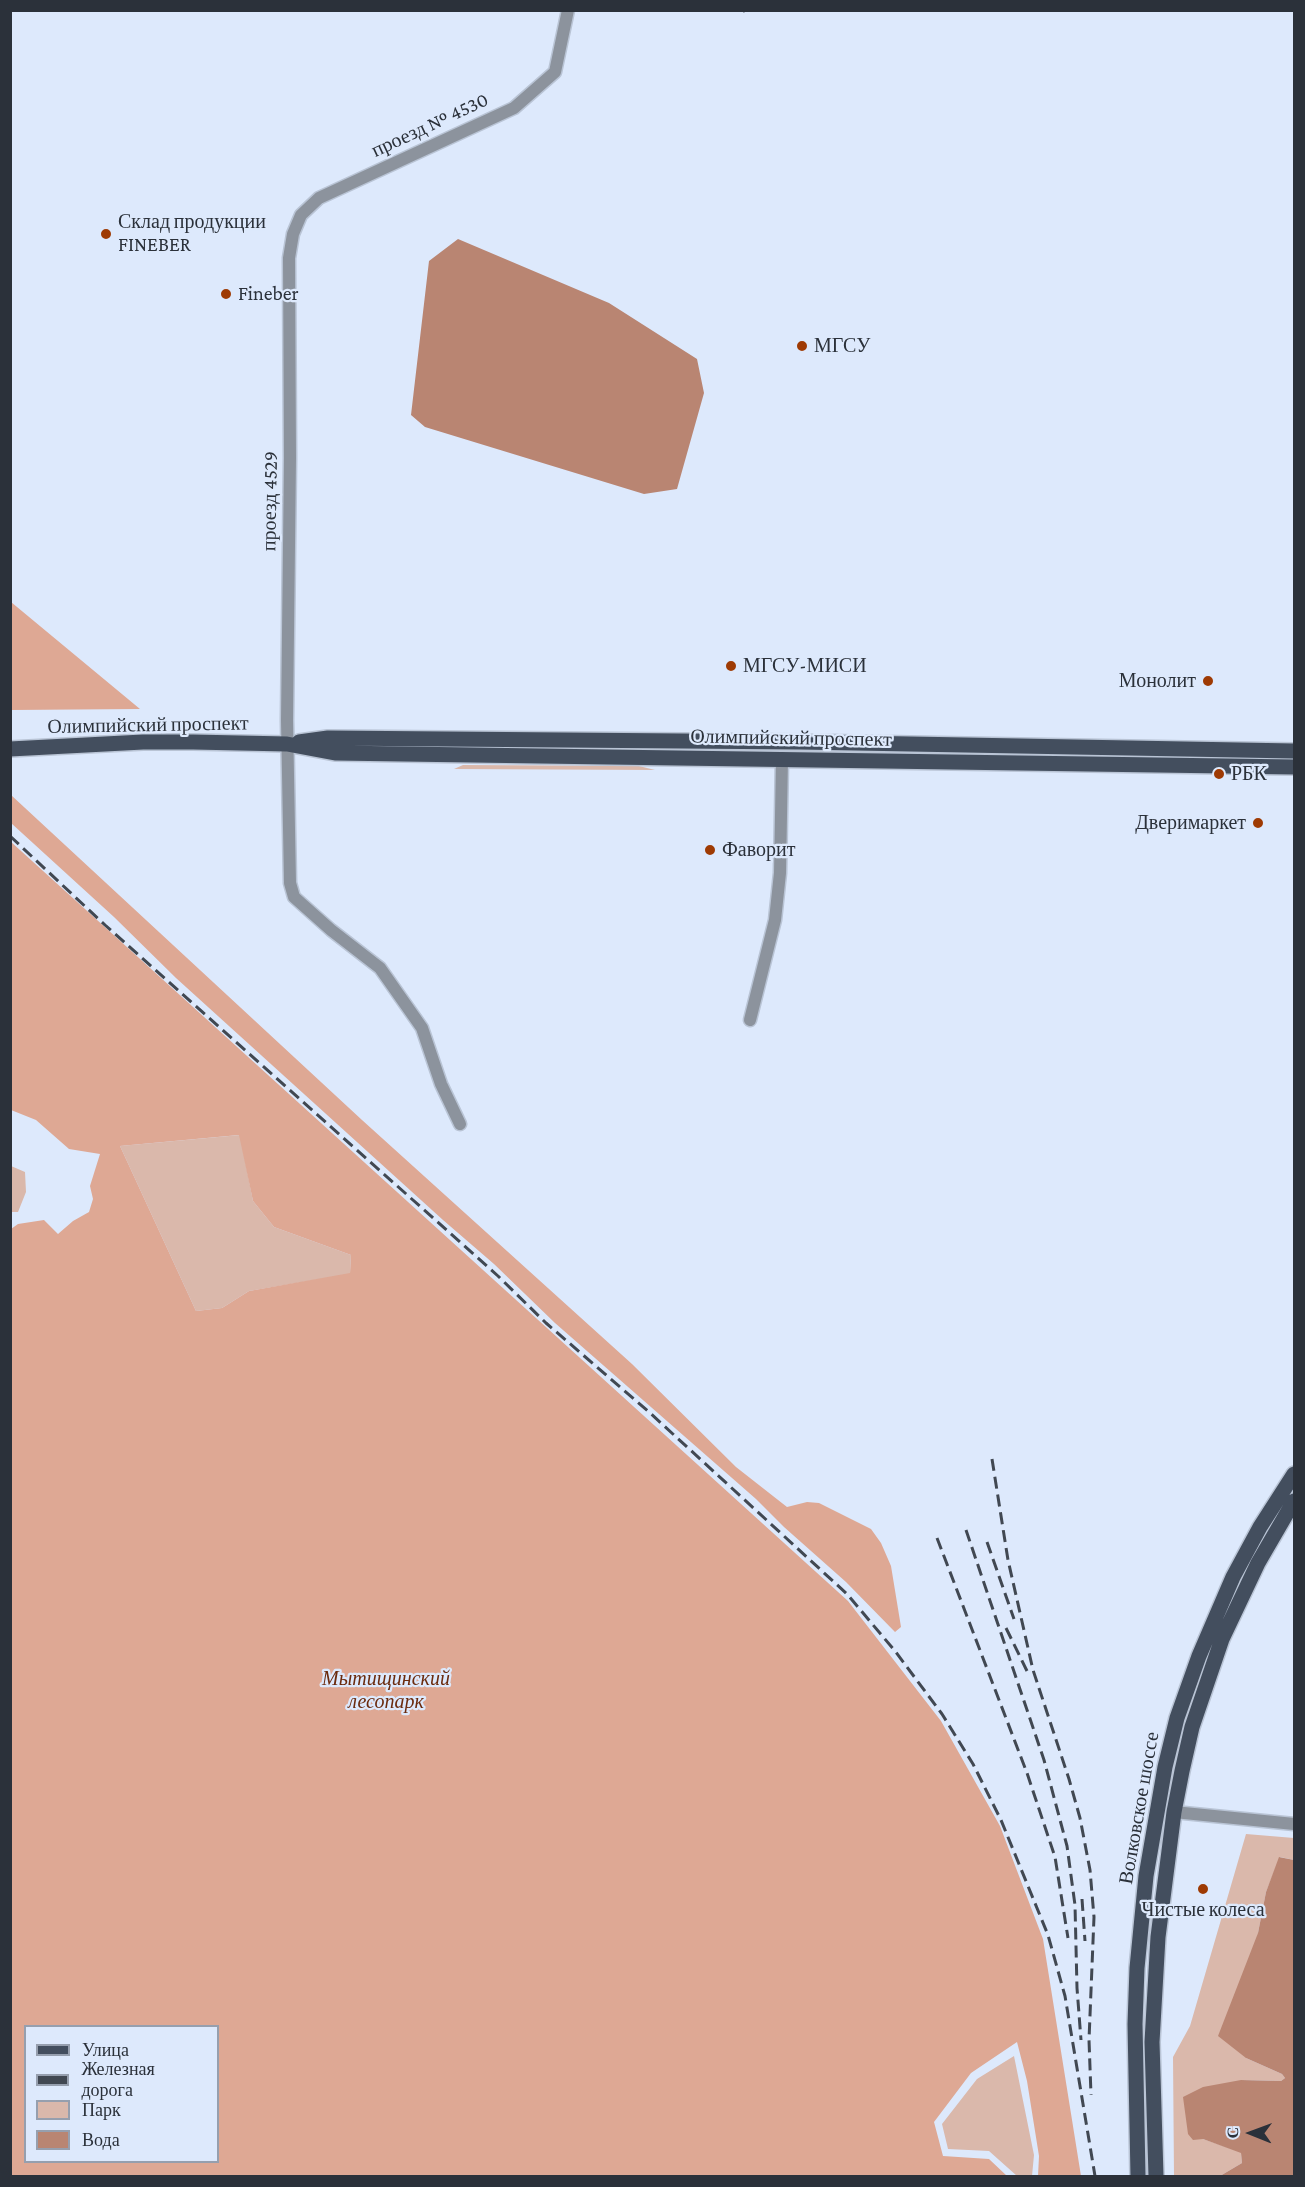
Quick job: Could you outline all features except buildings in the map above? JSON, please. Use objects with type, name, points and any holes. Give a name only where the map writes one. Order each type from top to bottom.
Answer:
[{"type":"main road","name":"Олимпийский проспект","points":[[10,750],[143,742],[287,744],[328,738],[801,742],[1294,751]]},
{"type":"main road","name":"Олимпийский проспект","points":[[287,744],[335,753],[1294,767]]},
{"type":"main road","name":"Волковское шоссе","points":[[1138,2176],[1135,2024],[1137,1968],[1146,1876],[1164,1774],[1181,1708],[1199,1656],[1233,1577],[1260,1527],[1294,1474]]},
{"type":"main road","name":"Волковское шоссе","points":[[1156,2176],[1153,2098],[1154,2010],[1160,1922],[1174,1812],[1192,1727],[1222,1639],[1258,1563],[1294,1501]]},
{"type":"street","name":"проезд № 4530","points":[[289,258],[293,234],[301,215],[319,198],[514,108],[555,72],[568,10]]},
{"type":"street","name":"проезд 4529","points":[[289,258],[290,458],[287,744],[290,884],[294,897],[331,930],[380,968],[422,1028],[441,1084],[460,1124]]},
{"type":"street","points":[[750,1020],[776,920],[780,873],[782,758]]},
{"type":"street","points":[[1174,1812],[1294,1824]]},
{"type":"green space","points":[[11,602],[140,709],[11,710]]},
{"type":"green space","points":[[463,765],[639,766],[655,770],[454,769]]},
{"type":"green space","points":[[11,795],[362,1120],[632,1364],[736,1467],[787,1507],[807,1502],[819,1503],[871,1529],[881,1543],[891,1566],[901,1627],[895,1632],[846,1582],[756,1499],[555,1323],[494,1264],[176,978],[114,917],[11,823]]},
{"type":"green space","name":"Мытищинский лесопарк","points":[[10,841],[848,1601],[941,1721],[1000,1826],[1043,1939],[1081,2176],[1038,2176],[1039,2156],[1027,2081],[1017,2042],[971,2073],[934,2122],[943,2156],[989,2159],[1007,2176],[11,2176],[11,1229],[18,1224],[44,1220],[58,1234],[73,1221],[89,1212],[93,1199],[90,1186],[100,1154],[69,1149],[36,1120],[11,1110]],"holes":[[[239,1135],[253,1201],[274,1227],[351,1255],[350,1273],[249,1291],[222,1308],[196,1311],[120,1146]]]},
{"type":"green space","points":[[240,1135],[253,1201],[274,1227],[351,1255],[350,1274],[249,1291],[222,1308],[196,1311],[120,1146]]},
{"type":"green space","points":[[11,1166],[25,1172],[26,1192],[18,1212],[11,1212]]},
{"type":"green space","points":[[1246,1834],[1294,1838],[1294,1860],[1280,1857],[1266,1892],[1258,1933],[1246,2058],[1282,2074],[1285,2078],[1281,2081],[1241,2080],[1203,2139],[1241,2152],[1242,2163],[1220,2176],[1174,2176],[1173,2057],[1190,2026]]},
{"type":"green space","points":[[1014,2056],[1034,2155],[1032,2176],[1017,2176],[989,2151],[948,2149],[942,2124],[977,2079]]},
{"type":"water","points":[[458,239],[609,303],[697,359],[704,393],[677,489],[644,494],[425,427],[411,415],[429,261]]},
{"type":"water","points":[[1279,1857],[1294,1860],[1294,2176],[1220,2176],[1242,2163],[1241,2153],[1203,2139],[1193,2140],[1188,2134],[1183,2097],[1203,2087],[1241,2080],[1281,2081],[1285,2078],[1282,2074],[1246,2058],[1218,2036],[1258,1933],[1266,1892]]},
{"type":"railway","points":[[10,836],[105,925],[498,1276],[546,1323],[649,1412],[847,1594],[895,1651],[942,1714],[973,1764],[1001,1820],[1048,1935],[1065,1996],[1095,2176]]},
{"type":"railway","points":[[992,1459],[1008,1560],[1033,1670],[1069,1779],[1080,1818],[1090,1870],[1094,1917],[1089,2040],[1091,2095]]},
{"type":"railway","points":[[966,1530],[1044,1760],[1067,1846],[1075,1905],[1081,2040]]},
{"type":"railway","points":[[937,1538],[1027,1773],[1055,1857],[1068,1938]]},
{"type":"railway","points":[[987,1542],[1014,1619]]},
{"type":"railway","points":[[1006,1628],[1027,1671]]},
{"type":"railway","points":[[1082,1899],[1085,1941]]},
{"type":"place","name":"Склад продукции FINEBER","points":[[106,234]]},
{"type":"place","name":"Fineber","points":[[226,294]]},
{"type":"place","name":"МГСУ","points":[[802,346]]},
{"type":"place","name":"МГСУ-МИСИ","points":[[731,666]]},
{"type":"place","name":"Монолит","points":[[1208,681]]},
{"type":"place","name":"РБК","points":[[1219,774]]},
{"type":"place","name":"Дверимаркет","points":[[1258,823]]},
{"type":"place","name":"Фаворит","points":[[710,850]]},
{"type":"place","name":"Чистые колеса","points":[[1203,1889]]}]
